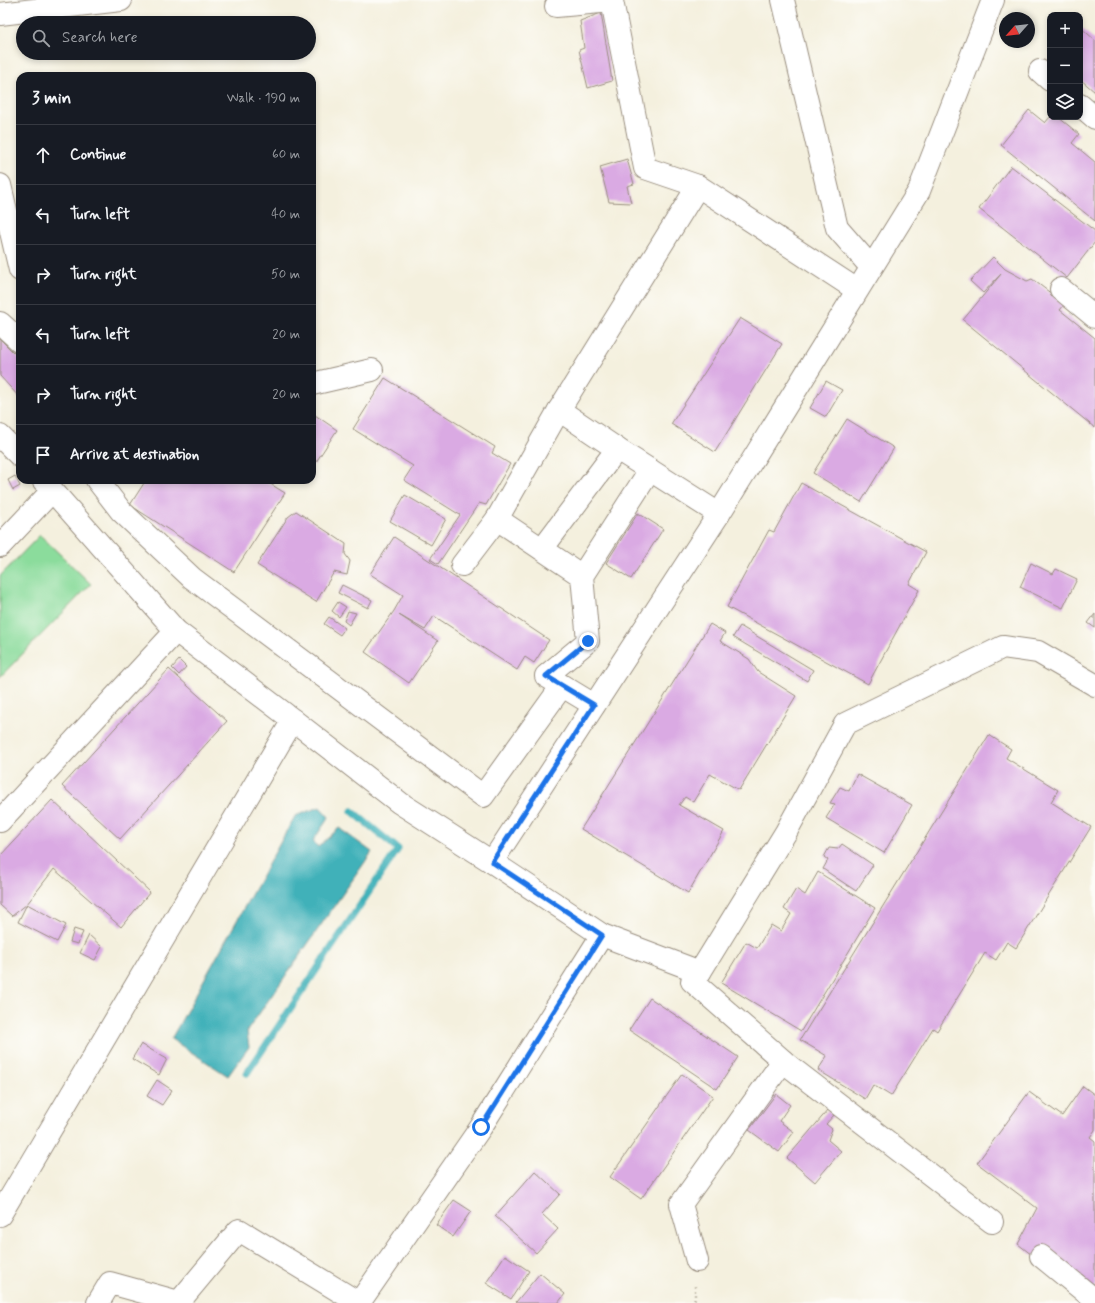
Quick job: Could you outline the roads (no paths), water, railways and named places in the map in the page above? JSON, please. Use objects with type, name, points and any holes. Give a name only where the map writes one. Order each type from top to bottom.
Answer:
[{"type":"street","points":[[0,14],[121,0]]},
{"type":"street","points":[[783,0],[837,228],[871,267]]},
{"type":"street","points":[[492,862],[719,514],[919,191],[994,0]]},
{"type":"street","points":[[556,6],[612,1],[645,168],[698,186],[857,290]]},
{"type":"street","points":[[1083,108],[1095,118]]},
{"type":"street","points":[[0,185],[16,253]]},
{"type":"street","points":[[462,565],[496,519],[558,410],[698,186]]},
{"type":"street","points":[[1061,289],[1095,317]]},
{"type":"street","points":[[0,323],[16,337]]},
{"type":"street","points":[[316,383],[372,370]]},
{"type":"street","points":[[558,410],[719,514]]},
{"type":"street","points":[[0,436],[16,452]]},
{"type":"street","points":[[542,549],[617,449]]},
{"type":"street","points":[[594,705],[546,676],[588,641],[582,576],[650,470]]},
{"type":"street","points":[[101,484],[121,510],[192,578],[483,796],[562,686]]},
{"type":"street","points":[[0,546],[48,485],[176,631],[400,804],[492,862],[602,935],[700,972]]},
{"type":"street","points":[[496,519],[582,576]]},
{"type":"street","points":[[0,821],[176,631]]},
{"type":"street","points":[[992,1222],[783,1061],[692,981],[700,972],[786,832],[845,724],[1003,647],[1038,652],[1095,685]]},
{"type":"street","points":[[0,1215],[293,720]]},
{"type":"street","points":[[98,1303],[110,1283],[179,1302],[239,1230],[359,1303],[481,1127],[602,935]]},
{"type":"street","points":[[697,1261],[681,1204],[783,1061]]},
{"type":"street","points":[[1041,1256],[1095,1300]]},
{"type":"water","points":[[320,807],[329,817],[313,841],[318,847],[339,828],[372,852],[247,1031],[249,1047],[228,1076],[171,1039],[295,816]]},
{"type":"waterway","points":[[247,1073],[398,849],[352,811]]}]
